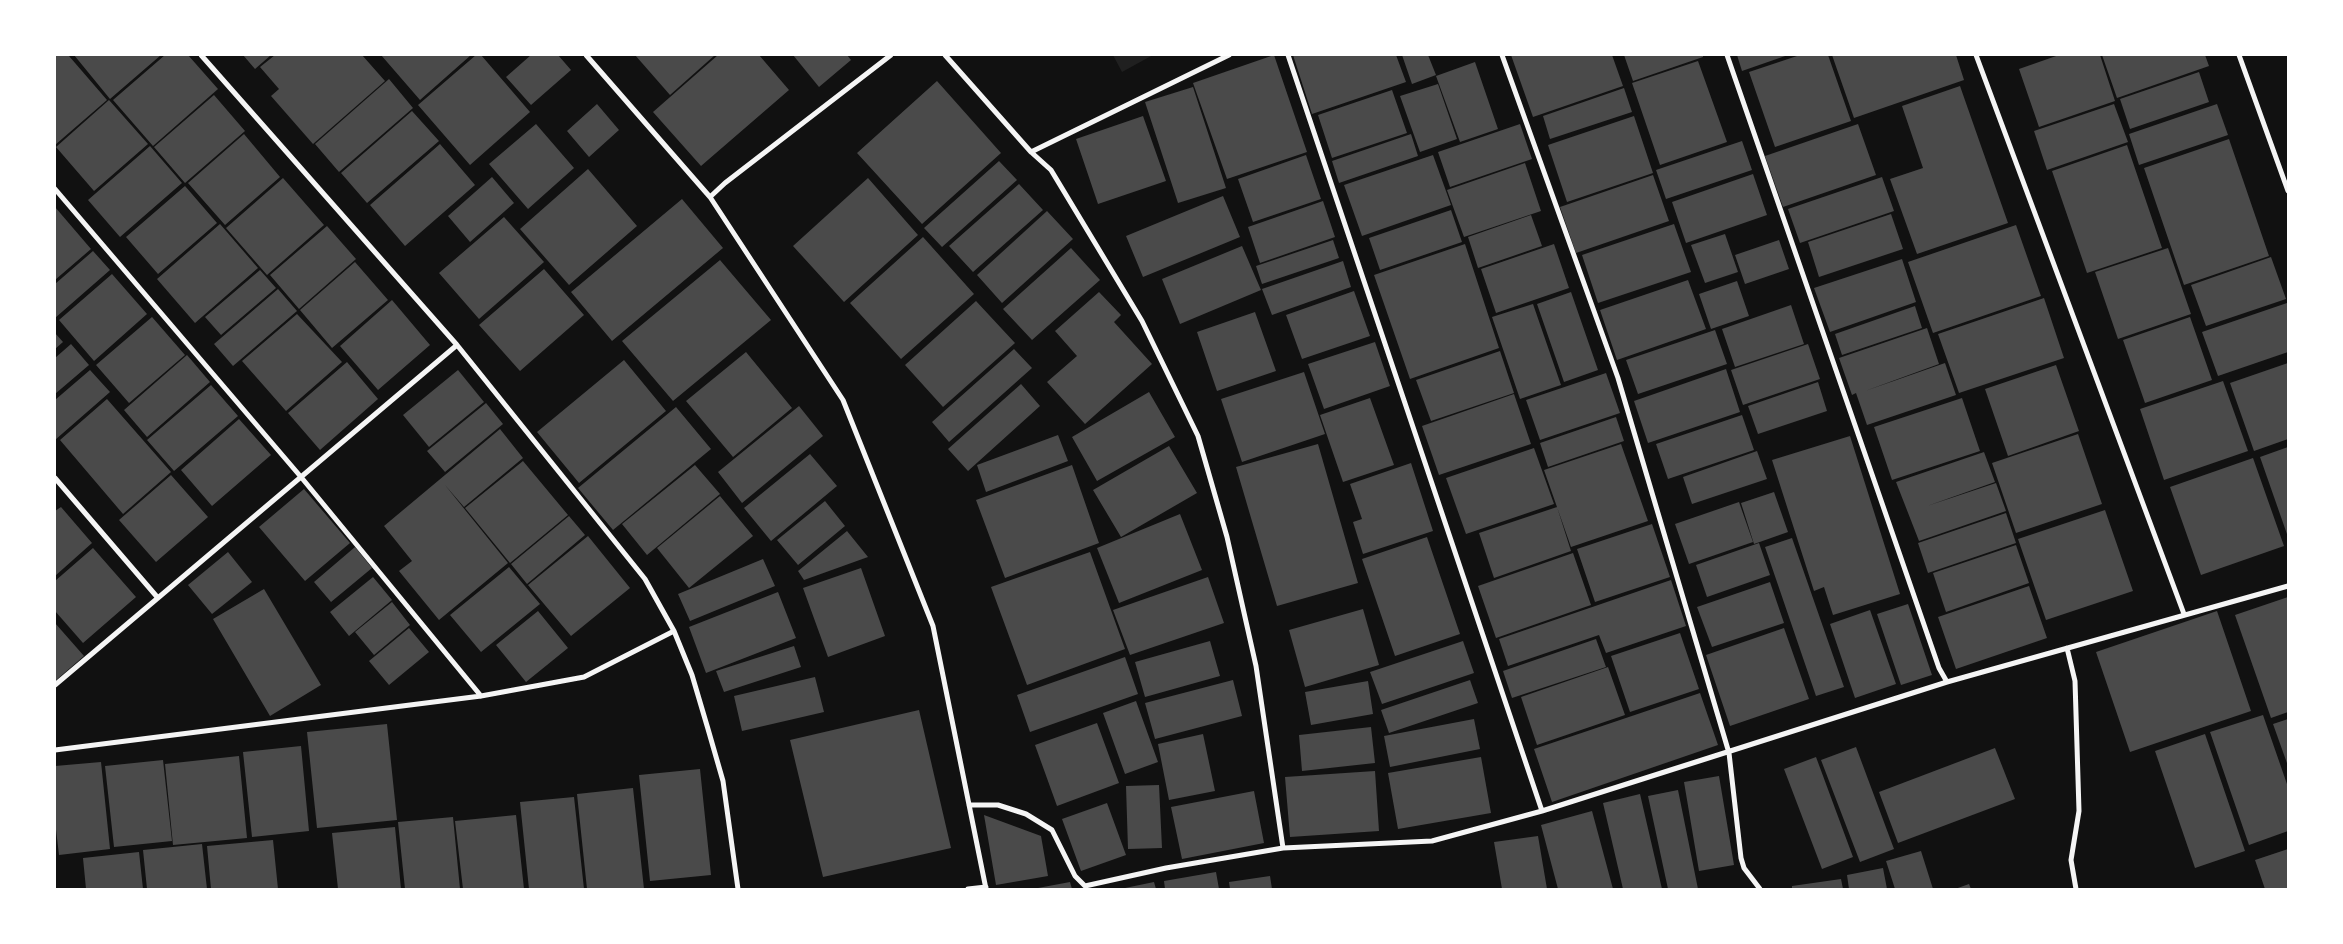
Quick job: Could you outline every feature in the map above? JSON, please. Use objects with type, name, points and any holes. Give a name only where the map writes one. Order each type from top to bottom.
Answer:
[{"type":"street","points":[[200,55],[457,345],[646,578],[674,631],[692,675],[723,780],[738,889]]},
{"type":"street","points":[[586,55],[710,197],[843,400],[933,626],[986,888],[968,889]]},
{"type":"street","points":[[710,197],[725,183],[892,55]]},
{"type":"street","points":[[944,55],[1032,152],[1051,170],[1142,321],[1198,436],[1227,537],[1256,666],[1283,848]]},
{"type":"street","points":[[1032,152],[1229,55]]},
{"type":"street","points":[[1288,55],[1542,811]]},
{"type":"street","points":[[1502,55],[1618,378],[1729,753],[1741,858],[1744,868],[1760,889]]},
{"type":"street","points":[[1727,55],[1939,668],[1947,682]]},
{"type":"street","points":[[1976,55],[2184,614]]},
{"type":"street","points":[[2239,55],[2288,191]]},
{"type":"street","points":[[55,188],[301,477],[482,696]]},
{"type":"street","points":[[55,685],[457,345]]},
{"type":"street","points":[[55,478],[158,598]]},
{"type":"street","points":[[969,804],[998,805],[1026,814],[1052,830],[1075,876],[1085,886],[1166,868],[1283,848],[1432,841],[1542,811],[1947,682],[2288,586]]},
{"type":"street","points":[[55,750],[482,696],[584,677],[674,631]]},
{"type":"street","points":[[2067,648],[2074,681],[2079,811],[2071,860],[2076,889]]},
{"type":"shaded area","points":[[1113,55],[1153,55],[1122,72]]},
{"type":"building","points":[[55,55],[69,56],[107,100],[55,145]]},
{"type":"building","points":[[74,55],[161,55],[110,99]]},
{"type":"building","points":[[165,55],[188,55],[218,89],[153,146],[113,100]]},
{"type":"building","points":[[243,55],[271,55],[255,69]]},
{"type":"building","points":[[275,55],[362,55],[385,81],[313,144],[271,96],[279,89],[260,67]]},
{"type":"building","points":[[381,55],[471,55],[420,100]]},
{"type":"building","points":[[476,55],[481,55],[530,112],[470,165],[418,105]]},
{"type":"building","points":[[531,55],[558,55],[571,70],[531,105],[506,77]]},
{"type":"building","points":[[635,55],[715,55],[670,95]]},
{"type":"building","points":[[718,55],[759,55],[789,90],[701,166],[653,112]]},
{"type":"building","points":[[793,55],[847,55],[851,60],[819,87]]},
{"type":"building","points":[[1274,55],[1307,152],[1227,179],[1193,83]]},
{"type":"building","points":[[1293,55],[1396,55],[1406,82],[1312,114]]},
{"type":"building","points":[[1402,55],[1428,55],[1436,75],[1412,84]]},
{"type":"building","points":[[1511,55],[1612,55],[1623,86],[1533,117]]},
{"type":"building","points":[[1624,55],[1703,55],[1703,57],[1633,81]]},
{"type":"building","points":[[1737,55],[1788,55],[1742,71]]},
{"type":"building","points":[[1800,55],[1828,55],[1851,121],[1775,147],[1749,72]]},
{"type":"building","points":[[1832,55],[1956,55],[1964,80],[1854,118]]},
{"type":"building","points":[[2059,55],[2100,55],[2115,101],[2039,127],[2019,69]]},
{"type":"building","points":[[2102,55],[2205,55],[2209,66],[2117,98]]},
{"type":"building","points":[[1698,61],[1727,142],[1660,165],[1632,83]]},
{"type":"building","points":[[1475,62],[1498,129],[1460,142],[1436,76]]},
{"type":"building","points":[[2199,72],[2209,102],[2130,129],[2120,99]]},
{"type":"building","points":[[389,79],[413,108],[339,172],[315,144]]},
{"type":"building","points":[[937,81],[1001,153],[922,224],[857,153]]},
{"type":"building","points":[[1438,84],[1457,139],[1420,152],[1400,96]]},
{"type":"building","points":[[1960,86],[2008,223],[1917,254],[1890,179],[1923,168],[1902,106]]},
{"type":"building","points":[[1193,87],[1226,188],[1178,203],[1145,102]]},
{"type":"building","points":[[1624,88],[1632,112],[1550,139],[1543,116]]},
{"type":"building","points":[[1392,90],[1407,133],[1332,158],[1318,115]]},
{"type":"building","points":[[214,95],[245,131],[185,183],[154,147]]},
{"type":"building","points":[[109,100],[148,144],[94,191],[56,147]]},
{"type":"building","points":[[597,104],[619,130],[589,157],[567,131]]},
{"type":"building","points":[[2114,104],[2128,142],[2047,170],[2034,131]]},
{"type":"building","points":[[2217,104],[2228,135],[2139,165],[2129,134]]},
{"type":"building","points":[[412,111],[439,141],[367,203],[341,173]]},
{"type":"building","points":[[1143,116],[1166,181],[1098,204],[1076,139]]},
{"type":"building","points":[[1634,116],[1653,173],[1567,202],[1548,145]]},
{"type":"building","points":[[536,124],[574,168],[528,209],[489,164]]},
{"type":"building","points":[[1520,124],[1532,159],[1450,187],[1438,152]]},
{"type":"building","points":[[1858,124],[1876,175],[1783,207],[1765,156]]},
{"type":"building","points":[[244,134],[280,177],[225,225],[188,183]]},
{"type":"building","points":[[1411,134],[1418,156],[1339,183],[1332,161]]},
{"type":"building","points":[[2229,139],[2269,256],[2184,285],[2144,168]]},
{"type":"building","points":[[1742,141],[1752,170],[1666,199],[1656,170]]},
{"type":"building","points":[[440,144],[475,185],[405,246],[370,205]]},
{"type":"building","points":[[2127,145],[2162,248],[2087,273],[2052,171]]},
{"type":"building","points":[[150,146],[182,183],[120,237],[88,200]]},
{"type":"building","points":[[1306,155],[1321,199],[1253,222],[1238,179]]},
{"type":"building","points":[[1433,155],[1451,205],[1362,236],[1344,185]]},
{"type":"building","points":[[999,161],[1017,180],[942,247],[924,228]]},
{"type":"building","points":[[1525,163],[1541,211],[1464,237],[1447,190]]},
{"type":"building","points":[[588,169],[637,226],[569,285],[520,229]]},
{"type":"building","points":[[1753,174],[1767,215],[1686,243],[1672,202]]},
{"type":"building","points":[[1653,175],[1669,221],[1576,253],[1560,207]]},
{"type":"building","points":[[492,177],[514,203],[470,242],[448,216]]},
{"type":"building","points":[[1882,177],[1894,211],[1800,243],[1788,209]]},
{"type":"building","points":[[283,178],[324,225],[267,275],[226,228]]},
{"type":"building","points":[[868,178],[918,235],[844,302],[793,246]]},
{"type":"building","points":[[1019,184],[1043,210],[973,272],[949,246]]},
{"type":"building","points":[[185,186],[217,223],[158,274],[126,237]]},
{"type":"building","points":[[1223,196],[1240,237],[1143,277],[1126,236]]},
{"type":"building","points":[[682,199],[723,248],[612,341],[571,292]]},
{"type":"building","points":[[1323,201],[1335,237],[1260,263],[1248,227]]},
{"type":"building","points":[[55,207],[91,249],[55,280]]},
{"type":"building","points":[[1451,210],[1462,242],[1380,270],[1369,238]]},
{"type":"building","points":[[1047,211],[1073,239],[1002,303],[977,275]]},
{"type":"building","points":[[1891,214],[1903,249],[1819,277],[1808,242]]},
{"type":"building","points":[[1531,215],[1542,246],[1478,268],[1468,237]]},
{"type":"building","points":[[504,217],[544,262],[479,319],[439,273]]},
{"type":"building","points":[[220,224],[258,268],[195,323],[157,279]]},
{"type":"building","points":[[1674,224],[1691,272],[1598,303],[1582,255]]},
{"type":"building","points":[[2016,225],[2041,296],[1933,333],[1908,262]]},
{"type":"building","points":[[327,226],[356,259],[299,309],[270,275]]},
{"type":"building","points":[[1725,234],[1738,272],[1705,283],[1691,245]]},
{"type":"building","points":[[923,237],[974,294],[901,359],[850,303]]},
{"type":"building","points":[[1333,240],[1339,258],[1262,284],[1256,266]]},
{"type":"building","points":[[1779,240],[1789,269],[1745,284],[1735,255]]},
{"type":"building","points":[[1465,244],[1499,348],[1410,379],[1374,275]]},
{"type":"building","points":[[1554,244],[1569,288],[1496,313],[1481,269]]},
{"type":"building","points":[[1242,246],[1261,290],[1180,324],[1162,279]]},
{"type":"building","points":[[1071,248],[1100,280],[1032,340],[1003,309]]},
{"type":"building","points":[[2168,248],[2191,314],[2118,339],[2095,272]]},
{"type":"building","points":[[93,251],[110,270],[55,318],[55,284]]},
{"type":"building","points":[[2271,257],[2286,299],[2206,326],[2191,285]]},
{"type":"building","points":[[1902,259],[1916,302],[1830,332],[1814,288]]},
{"type":"building","points":[[720,260],[771,320],[673,401],[622,341]]},
{"type":"building","points":[[1343,261],[1351,287],[1272,315],[1262,289]]},
{"type":"building","points":[[355,262],[388,300],[332,348],[300,310]]},
{"type":"building","points":[[544,269],[584,315],[520,371],[479,325]]},
{"type":"building","points":[[260,270],[276,288],[221,335],[205,317]]},
{"type":"building","points":[[112,274],[147,314],[94,361],[59,320]]},
{"type":"building","points":[[1688,280],[1706,329],[1617,360],[1600,310]]},
{"type":"building","points":[[1737,281],[1749,316],[1711,329],[1699,294]]},
{"type":"building","points":[[278,289],[297,311],[233,366],[214,344]]},
{"type":"building","points":[[1354,291],[1370,336],[1302,359],[1286,315]]},
{"type":"building","points":[[1099,292],[1121,315],[1114,322],[1152,364],[1085,424],[1047,382],[1077,356],[1055,331]]},
{"type":"building","points":[[1571,292],[1598,370],[1564,382],[1537,304]]},
{"type":"building","points":[[2044,298],[2064,358],[1959,393],[1938,334]]},
{"type":"building","points":[[392,300],[430,345],[378,390],[340,346]]},
{"type":"building","points":[[976,301],[1015,343],[943,407],[905,365]]},
{"type":"building","points":[[2287,303],[2288,352],[2218,376],[2202,332]]},
{"type":"building","points":[[1533,304],[1561,385],[1520,399],[1492,317]]},
{"type":"building","points":[[1791,305],[1804,344],[1735,367],[1722,329]]},
{"type":"building","points":[[1915,306],[1922,328],[1842,355],[1835,334]]},
{"type":"building","points":[[1255,312],[1276,371],[1217,391],[1197,332]]},
{"type":"building","points":[[297,314],[342,362],[286,411],[242,361]]},
{"type":"building","points":[[152,317],[185,355],[129,403],[96,365]]},
{"type":"building","points":[[2190,317],[2212,380],[2145,403],[2123,340]]},
{"type":"building","points":[[1927,328],[1939,364],[1865,391],[1945,363],[1956,395],[1867,425],[1856,393],[1852,395],[1839,358]]},
{"type":"building","points":[[1715,330],[1727,364],[1638,394],[1626,360]]},
{"type":"building","points":[[55,333],[63,342],[55,349]]},
{"type":"building","points":[[1375,342],[1390,386],[1324,409],[1308,364]]},
{"type":"building","points":[[71,344],[89,365],[55,394],[55,358]]},
{"type":"building","points":[[1808,344],[1820,379],[1743,405],[1731,370]]},
{"type":"building","points":[[1014,349],[1032,368],[949,442],[932,422]]},
{"type":"building","points":[[1500,351],[1514,393],[1431,421],[1416,380]]},
{"type":"building","points":[[746,352],[792,408],[733,457],[686,401]]},
{"type":"building","points":[[187,355],[210,382],[147,437],[124,410]]},
{"type":"building","points":[[624,360],[666,411],[579,483],[537,432]]},
{"type":"building","points":[[347,362],[378,399],[320,450],[288,413]]},
{"type":"building","points":[[2288,363],[2288,439],[2254,451],[2230,383]]},
{"type":"building","points":[[2056,365],[2079,431],[2008,456],[1985,389]]},
{"type":"building","points":[[1726,369],[1740,412],[1648,443],[1634,401]]},
{"type":"building","points":[[90,370],[110,392],[55,440],[55,400]]},
{"type":"building","points":[[458,370],[484,402],[429,447],[403,415]]},
{"type":"building","points":[[1304,372],[1325,434],[1242,462],[1221,399]]},
{"type":"building","points":[[1606,373],[1620,413],[1540,440],[1526,400]]},
{"type":"building","points":[[2223,381],[2248,451],[2164,480],[2140,409]]},
{"type":"building","points":[[1818,382],[1827,411],[1758,434],[1748,406]]},
{"type":"building","points":[[1021,384],[1040,406],[968,471],[948,449]]},
{"type":"building","points":[[211,385],[238,416],[174,471],[147,440]]},
{"type":"building","points":[[1149,392],[1175,437],[1097,481],[1072,437]]},
{"type":"building","points":[[1514,394],[1531,444],[1439,475],[1422,426]]},
{"type":"building","points":[[1370,398],[1394,465],[1343,482],[1320,415]]},
{"type":"building","points":[[1962,398],[1980,451],[1892,480],[1874,427]]},
{"type":"building","points":[[107,399],[171,472],[123,514],[60,440]]},
{"type":"building","points":[[486,403],[503,424],[445,472],[427,451]]},
{"type":"building","points":[[799,406],[823,436],[742,503],[718,472]]},
{"type":"building","points":[[676,407],[711,449],[613,530],[578,488]]},
{"type":"building","points":[[1742,415],[1754,450],[1668,479],[1656,444]]},
{"type":"building","points":[[1616,417],[1624,441],[1548,467],[1540,443]]},
{"type":"building","points":[[239,419],[271,455],[212,506],[181,470]]},
{"type":"building","points":[[500,429],[523,458],[464,507],[445,485],[508,563],[439,620],[399,571],[412,561],[384,526]]},
{"type":"building","points":[[2078,434],[2102,504],[2016,533],[1992,463]]},
{"type":"building","points":[[1058,435],[1068,461],[986,492],[977,465]]},
{"type":"building","points":[[1850,436],[1900,594],[1833,615],[1824,587],[1814,591],[1772,460]]},
{"type":"building","points":[[1318,444],[1358,583],[1277,606],[1236,467]]},
{"type":"building","points":[[1621,444],[1648,521],[1571,547],[1544,470]]},
{"type":"building","points":[[1169,446],[1197,493],[1121,537],[1093,490]]},
{"type":"building","points":[[2288,447],[2288,537],[2260,457]]},
{"type":"building","points":[[1534,448],[1554,504],[1466,534],[1446,478]]},
{"type":"building","points":[[1757,451],[1767,479],[1692,504],[1683,477]]},
{"type":"building","points":[[1984,452],[1995,482],[1927,506],[1996,483],[2006,511],[1919,541],[1896,482]]},
{"type":"building","points":[[810,454],[837,486],[771,541],[744,508]]},
{"type":"building","points":[[2253,458],[2284,546],[2201,575],[2170,487]]},
{"type":"building","points":[[523,461],[568,515],[510,563],[465,508]]},
{"type":"building","points":[[1411,463],[1433,531],[1363,554],[1353,522],[1362,519],[1350,484]]},
{"type":"building","points":[[695,465],[720,494],[647,555],[622,524]]},
{"type":"building","points":[[1072,465],[1099,543],[1005,578],[976,500]]},
{"type":"building","points":[[171,475],[208,517],[156,562],[119,520]]},
{"type":"building","points":[[304,489],[350,543],[305,581],[259,527]]},
{"type":"building","points":[[1774,492],[1788,532],[1754,544],[1741,503]]},
{"type":"building","points":[[720,496],[753,536],[689,588],[657,548]]},
{"type":"building","points":[[825,501],[845,526],[798,565],[777,540]]},
{"type":"building","points":[[1739,502],[1753,542],[1689,564],[1675,524]]},
{"type":"building","points":[[61,507],[92,543],[55,576],[55,511]]},
{"type":"building","points":[[1557,507],[1571,551],[1494,578],[1479,533]]},
{"type":"building","points":[[2105,510],[2133,591],[2046,620],[2018,539]]},
{"type":"building","points":[[2006,513],[2016,543],[1928,573],[1918,543]]},
{"type":"building","points":[[1180,514],[1202,570],[1119,603],[1097,548]]},
{"type":"building","points":[[569,516],[585,535],[527,584],[511,564]]},
{"type":"building","points":[[1652,524],[1670,577],[1595,602],[1577,549]]},
{"type":"building","points":[[847,531],[868,557],[804,580],[798,571]]},
{"type":"building","points":[[588,536],[630,588],[571,636],[528,585]]},
{"type":"building","points":[[1427,537],[1460,634],[1395,656],[1362,559]]},
{"type":"building","points":[[1792,538],[1844,687],[1816,696],[1765,547]]},
{"type":"building","points":[[1759,543],[1770,575],[1707,597],[1696,565]]},
{"type":"building","points":[[2016,545],[2029,583],[1946,612],[1933,573]]},
{"type":"building","points":[[355,547],[372,568],[331,602],[314,582]]},
{"type":"building","points":[[93,548],[136,597],[83,643],[55,611],[55,581]]},
{"type":"building","points":[[228,552],[252,582],[212,614],[188,585]]},
{"type":"building","points":[[1090,552],[1125,649],[1027,685],[991,587]]},
{"type":"building","points":[[1573,553],[1591,605],[1496,638],[1478,586]]},
{"type":"building","points":[[763,559],[775,586],[690,621],[678,594]]},
{"type":"building","points":[[509,567],[540,604],[481,652],[450,615]]},
{"type":"building","points":[[861,568],[885,636],[828,657],[803,588]]},
{"type":"building","points":[[373,577],[392,600],[349,636],[330,612]]},
{"type":"building","points":[[1208,577],[1224,623],[1130,655],[1113,610]]},
{"type":"building","points":[[1671,580],[1686,626],[1606,653],[1599,635],[1508,666],[1499,639]]},
{"type":"building","points":[[1770,582],[1784,623],[1712,647],[1697,607]]},
{"type":"building","points":[[2029,586],[2047,638],[1956,669],[1938,617]]},
{"type":"building","points":[[264,589],[321,685],[270,716],[213,619]]},
{"type":"building","points":[[778,592],[796,638],[706,673],[689,627]]},
{"type":"building","points":[[2288,597],[2288,712],[2271,718],[2235,615]]},
{"type":"building","points":[[392,602],[410,625],[374,655],[355,632]]},
{"type":"building","points":[[1908,604],[1932,675],[1901,685],[1877,614]]},
{"type":"building","points":[[1363,609],[1379,665],[1305,687],[1289,630]]},
{"type":"building","points":[[1870,610],[1896,684],[1855,698],[1830,624]]},
{"type":"building","points":[[538,611],[568,648],[526,682],[496,645]]},
{"type":"building","points":[[2217,611],[2251,711],[2130,752],[2096,652]]},
{"type":"building","points":[[55,623],[84,656],[55,681]]},
{"type":"building","points":[[409,628],[429,652],[389,685],[369,661]]},
{"type":"building","points":[[1784,628],[1809,699],[1730,726],[1706,655]]},
{"type":"building","points":[[1680,633],[1699,689],[1630,712],[1611,656]]},
{"type":"building","points":[[1596,639],[1606,667],[1512,698],[1503,671]]},
{"type":"building","points":[[1210,641],[1220,676],[1145,697],[1135,662]]},
{"type":"building","points":[[1463,641],[1474,673],[1382,704],[1370,672]]},
{"type":"building","points":[[794,646],[801,667],[724,692],[716,671]]},
{"type":"building","points":[[1125,657],[1138,694],[1030,732],[1017,695]]},
{"type":"building","points":[[1608,667],[1625,715],[1537,745],[1521,697]]},
{"type":"building","points":[[815,677],[824,712],[742,731],[734,696]]},
{"type":"building","points":[[1233,680],[1242,716],[1155,739],[1145,703]]},
{"type":"building","points":[[1470,680],[1478,703],[1389,733],[1381,710]]},
{"type":"building","points":[[1368,681],[1373,714],[1311,725],[1305,692]]},
{"type":"building","points":[[1700,693],[1718,745],[1552,802],[1534,749]]},
{"type":"building","points":[[1136,701],[1158,762],[1125,774],[1103,713]]},
{"type":"building","points":[[919,710],[951,848],[823,877],[790,740]]},
{"type":"building","points":[[2263,715],[2288,787],[2288,831],[2249,845],[2210,732]]},
{"type":"building","points":[[1474,719],[1480,749],[1390,767],[1384,736]]},
{"type":"building","points":[[2288,719],[2288,766],[2273,724]]},
{"type":"building","points":[[1097,723],[1119,783],[1057,806],[1035,745]]},
{"type":"building","points":[[387,724],[397,820],[317,828],[307,732]]},
{"type":"building","points":[[1371,727],[1375,763],[1302,771],[1299,735]]},
{"type":"building","points":[[1203,734],[1215,791],[1169,800],[1158,744]]},
{"type":"building","points":[[2205,734],[2245,851],[2195,868],[2155,751]]},
{"type":"building","points":[[301,746],[309,831],[252,837],[243,752]]},
{"type":"building","points":[[1856,747],[1894,849],[1860,862],[1821,760]]},
{"type":"building","points":[[1995,748],[2015,799],[1898,843],[1879,792]]},
{"type":"building","points":[[239,756],[247,838],[173,845],[165,764]]},
{"type":"building","points":[[1481,757],[1491,813],[1398,829],[1388,773]]},
{"type":"building","points":[[1816,757],[1853,857],[1822,869],[1784,769]]},
{"type":"building","points":[[163,760],[172,841],[114,847],[105,766]]},
{"type":"building","points":[[101,762],[110,849],[59,855],[55,821],[55,766]]},
{"type":"building","points":[[700,769],[711,875],[650,881],[639,775]]},
{"type":"building","points":[[1375,771],[1379,831],[1290,837],[1285,777]]},
{"type":"building","points":[[1719,776],[1734,865],[1699,871],[1684,782]]},
{"type":"building","points":[[1159,785],[1162,848],[1128,849],[1126,786]]},
{"type":"building","points":[[633,788],[644,889],[587,889],[577,794]]},
{"type":"building","points":[[1678,790],[1698,889],[1668,889],[1648,796]]},
{"type":"building","points":[[1254,791],[1264,843],[1182,859],[1171,807]]},
{"type":"building","points":[[1640,794],[1662,889],[1623,889],[1603,803]]},
{"type":"building","points":[[574,797],[584,889],[529,889],[520,802]]},
{"type":"building","points":[[1107,803],[1126,855],[1081,871],[1062,819]]},
{"type":"building","points":[[1592,811],[1613,889],[1558,889],[1541,825]]},
{"type":"building","points":[[516,815],[524,889],[463,889],[455,821]]},
{"type":"building","points":[[984,815],[1041,836],[1048,876],[996,885]]},
{"type":"building","points":[[453,817],[460,889],[405,889],[398,822]]},
{"type":"building","points":[[395,827],[401,889],[338,889],[332,833]]},
{"type":"building","points":[[1538,836],[1547,889],[1502,889],[1494,842]]},
{"type":"building","points":[[273,840],[278,889],[211,889],[207,846]]},
{"type":"building","points":[[202,844],[207,889],[147,889],[143,850]]},
{"type":"building","points":[[2288,849],[2288,889],[2265,889],[2255,860]]},
{"type":"building","points":[[1921,851],[1933,889],[1895,889],[1886,861]]},
{"type":"building","points":[[139,852],[143,889],[86,889],[83,858]]},
{"type":"building","points":[[1883,868],[1887,889],[1849,889],[1847,875]]},
{"type":"building","points":[[1216,872],[1219,889],[1165,889],[1164,881]]},
{"type":"building","points":[[1270,876],[1272,889],[1230,889],[1229,882]]},
{"type":"building","points":[[1841,879],[1843,889],[1792,889],[1792,886]]},
{"type":"building","points":[[1070,882],[1072,889],[1038,889],[1038,888]]},
{"type":"building","points":[[1154,882],[1156,889],[1125,889],[1125,888]]},
{"type":"building","points":[[1969,884],[1971,889],[1955,889]]}]
